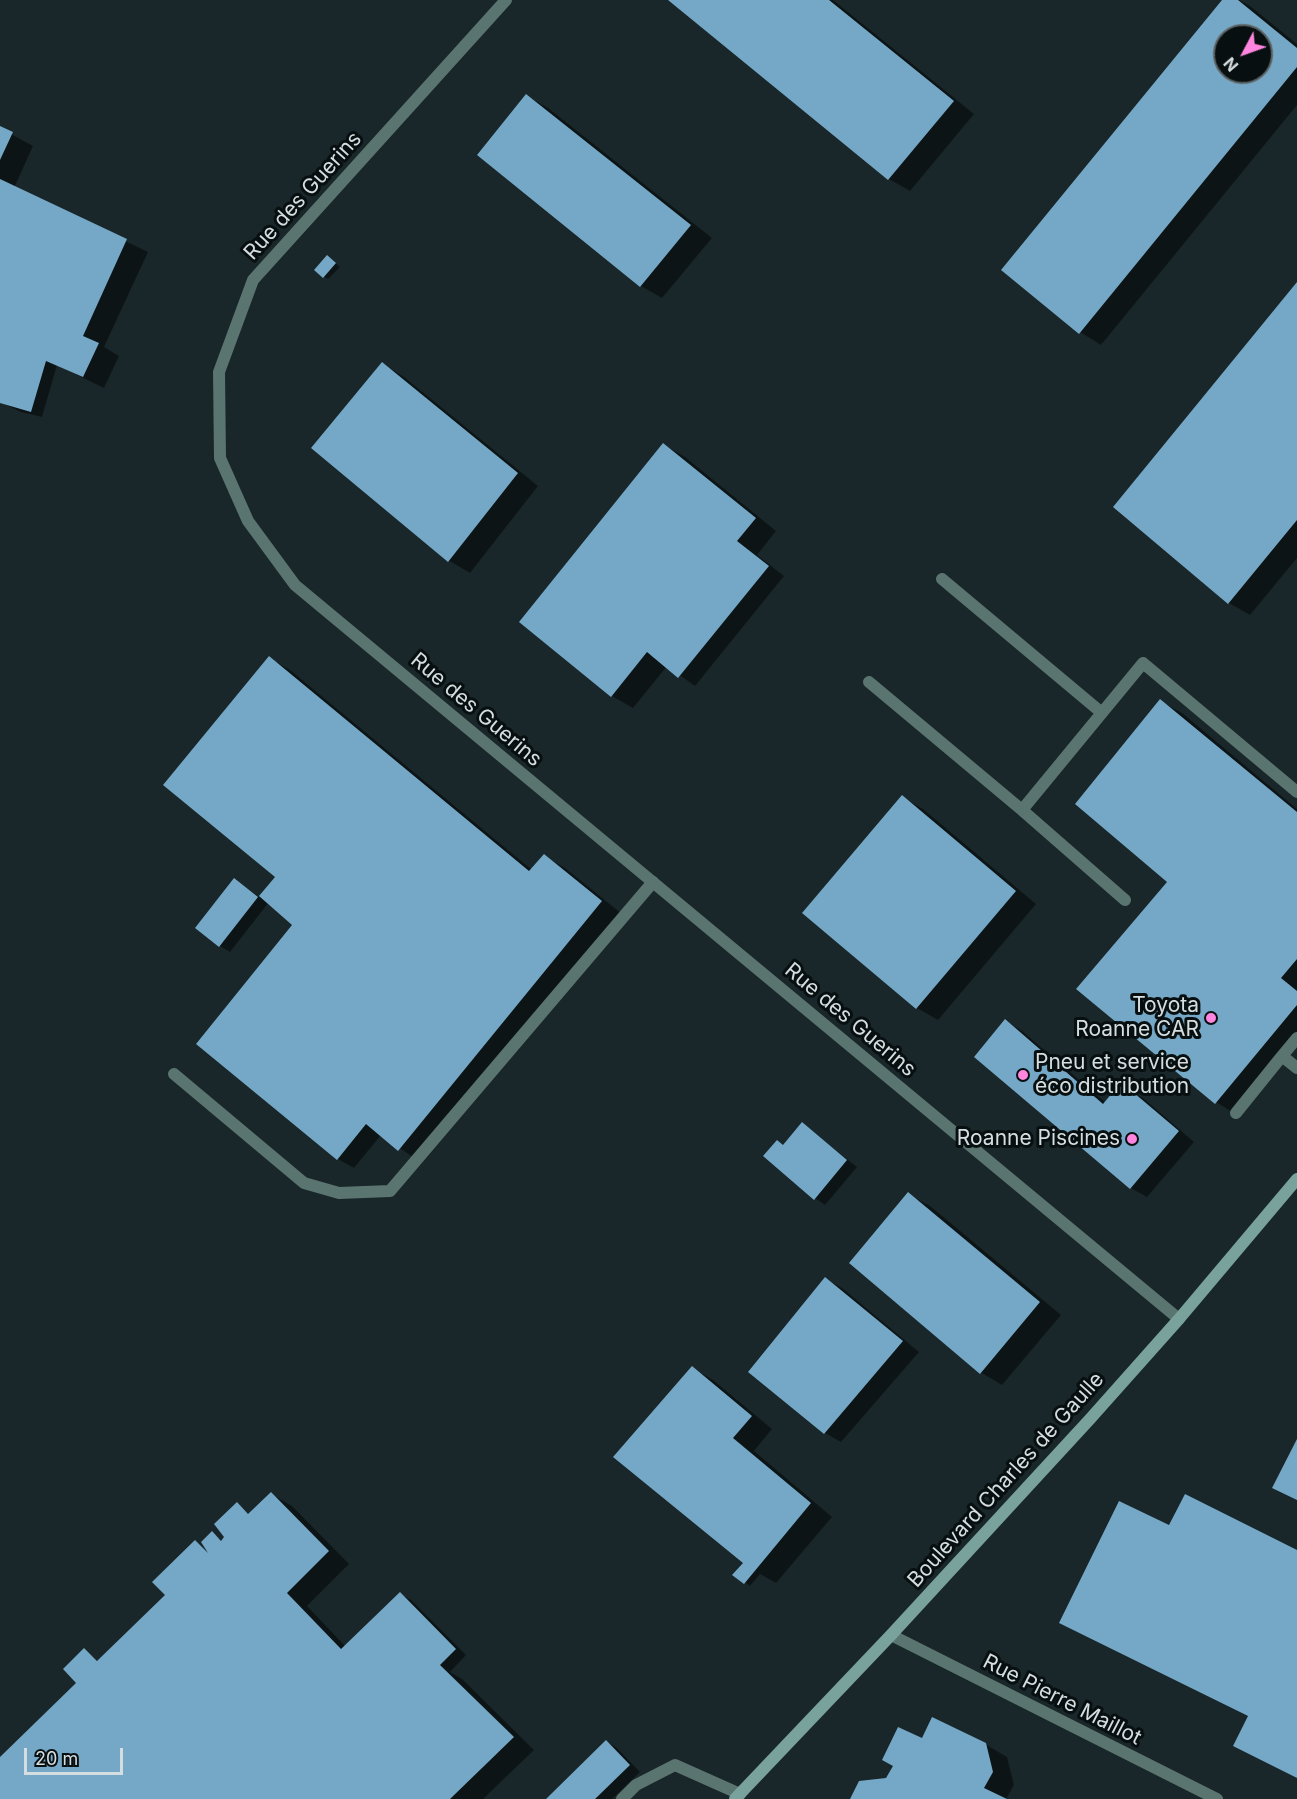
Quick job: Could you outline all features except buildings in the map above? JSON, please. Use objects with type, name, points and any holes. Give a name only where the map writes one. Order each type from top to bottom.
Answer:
[{"type":"street","name":"Rue des Guerins","points":[[506,0],[253,280],[219,372],[220,458],[248,521],[295,585],[1179,1318]]},
{"type":"street","points":[[942,579],[1102,712]]},
{"type":"street","points":[[1022,810],[1143,663],[1297,792]]},
{"type":"street","points":[[869,681],[1125,900]]},
{"type":"street","points":[[174,1074],[304,1183],[339,1193],[390,1191],[653,882]]},
{"type":"street","points":[[1236,1113],[1297,1038]]},
{"type":"street","points":[[1282,1056],[1297,1068]]},
{"type":"street","name":"Boulevard Charles de Gaulle","points":[[737,1796],[891,1635],[1179,1318],[1297,1179]]},
{"type":"street","name":"Rue Pierre Maillot","points":[[891,1635],[1216,1799]]},
{"type":"street","points":[[622,1799],[636,1785],[675,1765],[737,1796]]},
{"type":"place","name":"Toyota Roanne CAR","points":[[1211,1018]]},
{"type":"place","name":"Pneu et service éco distribution","points":[[1023,1075]]},
{"type":"place","name":"Roanne Piscines","points":[[1132,1139]]}]
